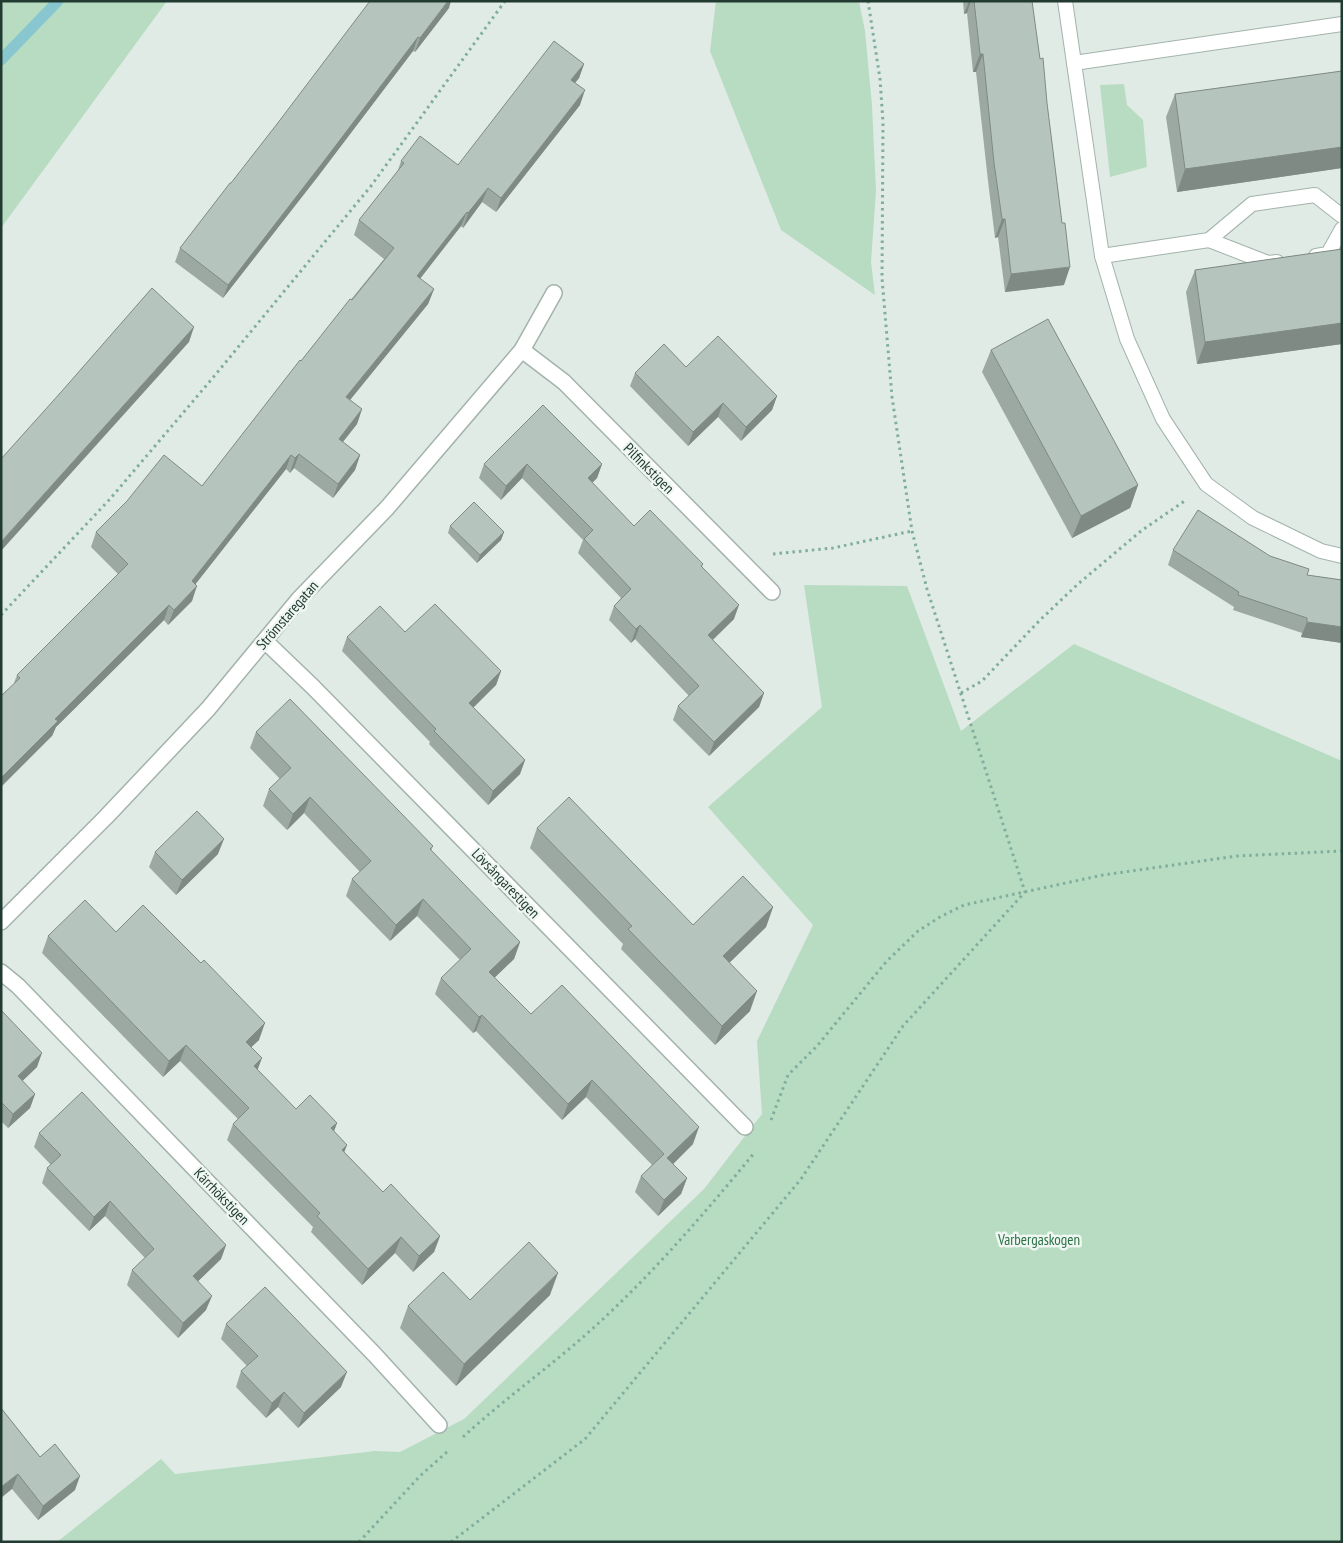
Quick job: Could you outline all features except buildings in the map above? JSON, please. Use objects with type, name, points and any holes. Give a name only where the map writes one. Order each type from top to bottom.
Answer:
[{"type":"street","name":"Strömstaregatan","points":[[1,922],[106,817],[208,709],[299,598],[387,508],[522,350],[554,293]]},
{"type":"street","name":"Pilfinkstigen","points":[[522,350],[564,382],[772,592]]},
{"type":"street","name":"Lövsångarestigen","points":[[265,641],[320,694],[745,1127]]},
{"type":"street","name":"Kärrhökstigen","points":[[1,972],[18,986],[375,1354],[439,1425]]},
{"type":"lane","points":[[1065,1],[1102,256],[1127,340],[1163,419],[1206,484],[1253,518],[1321,551],[1342,556]]},
{"type":"lane","points":[[1074,63],[1342,24]]},
{"type":"lane","points":[[1209,240],[1252,204],[1315,195],[1342,216]]},
{"type":"lane","points":[[1102,256],[1209,240],[1268,263],[1328,254],[1342,228]]},
{"type":"path","points":[[1,615],[110,498],[211,380],[371,186],[505,1]]},
{"type":"path","points":[[868,1],[880,79],[883,122],[882,278],[892,397],[912,531],[927,589],[1025,892]]},
{"type":"path","points":[[960,693],[982,681],[1040,620],[1078,584],[1142,531],[1206,484]]},
{"type":"path","points":[[740,560],[782,552],[833,548],[912,531]]},
{"type":"path","points":[[768,1128],[788,1075],[817,1046],[886,962],[918,931],[964,905],[1103,875],[1237,856],[1342,851]]},
{"type":"path","points":[[451,1542],[585,1440],[801,1179],[903,1026],[1025,892]]},
{"type":"path","points":[[462,1438],[591,1330],[632,1291],[699,1220],[761,1146]]},
{"type":"path","points":[[359,1542],[420,1476],[448,1451]]},
{"type":"green space","points":[[5,1],[167,1],[1,228],[1,5]]},
{"type":"green space","points":[[716,1],[859,1],[865,31],[872,105],[876,191],[871,262],[875,295],[781,230],[710,51]]},
{"type":"green space","points":[[1124,84],[1127,105],[1143,120],[1147,167],[1110,177],[1100,85]]},
{"type":"green space","name":"Varbergaskogen","points":[[804,585],[907,586],[961,731],[1074,644],[1342,761],[1342,1542],[57,1542],[161,1459],[175,1474],[375,1451],[400,1452],[464,1419],[704,1189],[762,1114],[757,1041],[813,925],[708,807],[822,707]]},
{"type":"waterway","points":[[1,60],[58,1]]}]
